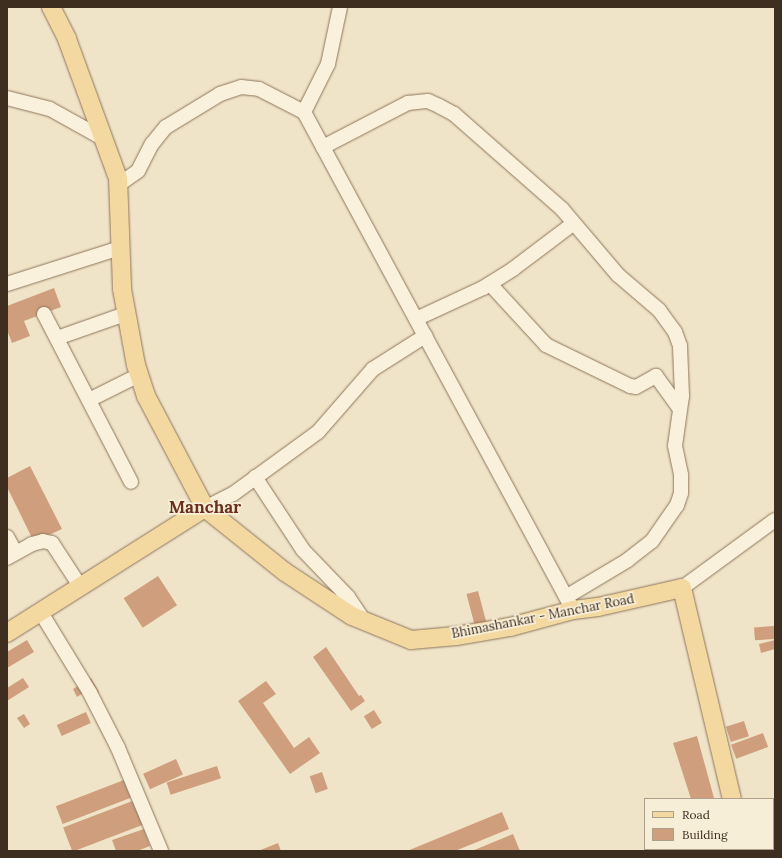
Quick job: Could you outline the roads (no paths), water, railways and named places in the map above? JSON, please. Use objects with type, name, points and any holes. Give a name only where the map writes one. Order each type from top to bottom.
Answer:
[{"type":"main road","name":"Bhimashankar - Manchar Road","points":[[50,7],[67,38],[118,185],[120,248],[125,314],[139,375],[146,396],[205,508],[285,572],[365,622],[411,640],[456,636],[510,627],[570,603],[598,607],[682,588]]},
{"type":"main road","points":[[7,633],[205,508]]},
{"type":"main road","points":[[682,588],[732,798]]},
{"type":"street","points":[[304,112],[328,64],[340,7]]},
{"type":"street","points":[[118,185],[138,171],[152,144],[166,127],[220,94],[241,87],[259,89],[304,112],[570,603],[652,541],[677,505],[681,493],[681,475],[675,446],[679,408],[682,396],[680,346],[675,332],[659,310],[618,275],[574,223],[546,193],[454,114],[428,101],[408,103],[323,147]]},
{"type":"street","points":[[7,98],[50,109],[102,138]]},
{"type":"street","points":[[416,319],[490,284],[574,223]]},
{"type":"street","points":[[7,284],[120,248]]},
{"type":"street","points":[[490,284],[546,345],[630,386],[636,387],[656,376],[679,408]]},
{"type":"street","points":[[44,314],[131,482]]},
{"type":"street","points":[[57,338],[125,314]]},
{"type":"street","points":[[205,508],[233,494],[318,432],[373,369],[425,336]]},
{"type":"street","points":[[89,400],[139,375]]},
{"type":"street","points":[[256,477],[303,550],[348,597],[365,622]]},
{"type":"street","points":[[682,588],[775,520]]},
{"type":"street","points":[[7,537],[11,556],[43,541],[52,543],[80,586]]},
{"type":"street","points":[[40,611],[90,693],[118,748],[162,851]]},
{"type":"district","name":"Manchar","points":[[205,508]]}]
